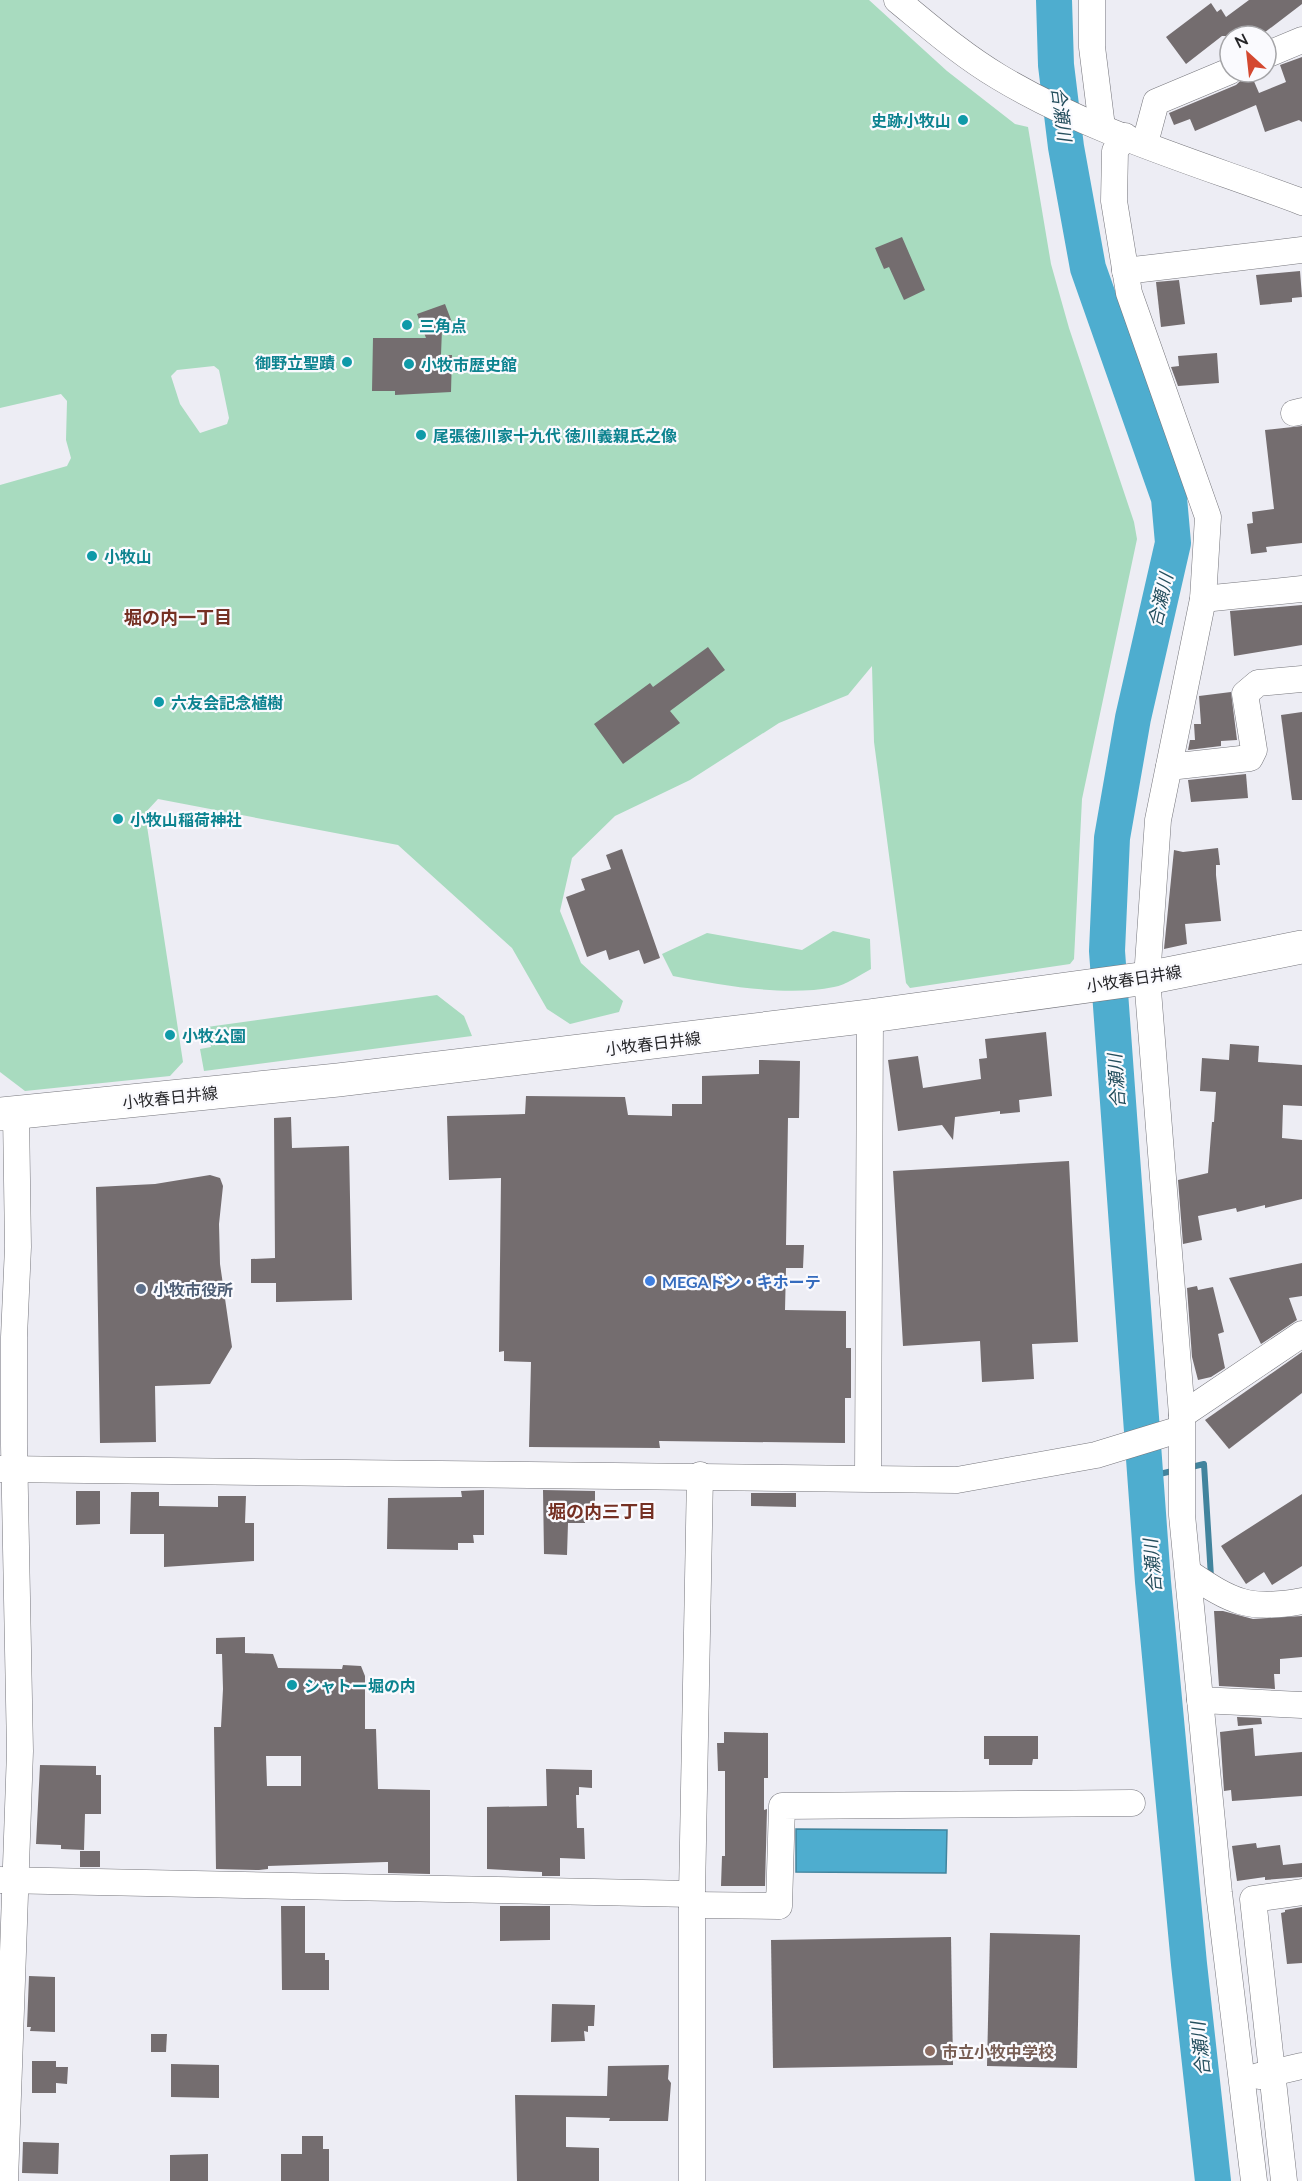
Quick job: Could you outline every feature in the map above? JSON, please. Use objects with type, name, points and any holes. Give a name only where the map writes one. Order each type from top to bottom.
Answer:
[{"type":"main road","name":"小牧春日井線","points":[[8,1114],[338,1080],[870,1016],[1138,980],[1302,947]]},
{"type":"street","points":[[897,0],[967,56],[1018,88],[1115,132],[1302,202]]},
{"type":"street","points":[[1092,0],[1092,47],[1115,132],[1114,201],[1129,294],[1208,517],[1203,599],[1158,820],[1138,980],[1180,1425],[1182,1515],[1219,1893],[1254,2181]]},
{"type":"street","points":[[1278,50],[1302,40]]},
{"type":"street","points":[[1115,132],[1156,102],[1218,75]]},
{"type":"street","points":[[1125,272],[1302,250]]},
{"type":"street","points":[[1203,599],[1302,589]]},
{"type":"street","points":[[1169,767],[1250,758],[1254,750],[1245,694],[1258,683],[1302,678]]},
{"type":"street","points":[[868,1478],[870,1016]]},
{"type":"street","points":[[5,2181],[3,2105],[10,1751],[7,1469],[18,1247],[8,1114]]},
{"type":"street","points":[[7,1469],[700,1475],[957,1480],[1096,1455],[1180,1425],[1302,1334]]},
{"type":"street","points":[[692,2181],[692,1900],[700,1475]]},
{"type":"street","points":[[1189,1573],[1220,1594],[1245,1605],[1281,1605],[1302,1601]]},
{"type":"street","points":[[1200,1700],[1302,1705]]},
{"type":"street","points":[[8,1880],[692,1900],[779,1906],[782,1806],[1132,1803]]},
{"type":"street","points":[[1284,2181],[1253,1899],[1302,1892]]},
{"type":"street","points":[[1265,2181],[1255,2076],[1274,2074],[1302,2066]]},
{"type":"green space","points":[[0,0],[869,0],[947,71],[1015,124],[1028,127],[1051,264],[1069,328],[1134,522],[1137,539],[1082,799],[1074,959],[1070,964],[910,988],[906,983],[874,742],[872,666],[848,695],[779,723],[690,780],[615,816],[572,858],[560,911],[581,963],[623,1001],[619,1012],[570,1024],[547,1009],[512,948],[398,845],[158,799],[145,813],[183,1062],[170,1076],[25,1091],[0,1072],[0,485],[67,466],[71,458],[66,440],[67,401],[61,394],[0,408]],"holes":[[[214,366],[219,370],[229,418],[227,424],[200,433],[180,404],[171,376],[177,370]]]},
{"type":"green space","points":[[833,931],[870,939],[871,969],[843,984],[815,990],[753,989],[673,976],[662,954],[707,933],[802,950]]},
{"type":"green space","points":[[437,995],[464,1016],[472,1036],[204,1071],[200,1049],[211,1047],[207,1027]]},
{"type":"water","points":[[796,1829],[947,1830],[946,1873],[796,1872]]},
{"type":"building","points":[[1249,0],[1302,0],[1302,4],[1276,24],[1218,24],[1218,39],[1186,64],[1166,37],[1211,3],[1217,12],[1221,9],[1226,17]]},
{"type":"building","points":[[1302,57],[1302,122],[1299,120],[1265,132],[1256,105],[1195,131],[1190,119],[1174,125],[1169,113],[1237,84],[1255,84],[1259,93],[1286,82],[1280,65]]},
{"type":"building","points":[[902,237],[925,290],[904,300],[889,267],[884,269],[875,248]]},
{"type":"building","points":[[1300,271],[1302,297],[1292,298],[1292,302],[1260,305],[1256,275]]},
{"type":"building","points":[[1179,280],[1185,324],[1161,327],[1156,282]]},
{"type":"building","points":[[445,304],[453,325],[442,329],[441,355],[452,355],[451,392],[395,395],[395,391],[372,391],[373,338],[426,338],[417,314]]},
{"type":"building","points":[[1217,353],[1219,383],[1178,386],[1171,367],[1179,366],[1178,356]]},
{"type":"building","points":[[1302,426],[1302,543],[1266,547],[1267,552],[1251,554],[1247,524],[1253,523],[1252,512],[1274,509],[1265,430]]},
{"type":"building","points":[[1302,605],[1302,645],[1234,656],[1230,611]]},
{"type":"building","points":[[708,647],[725,670],[670,711],[680,723],[623,764],[594,724],[650,683],[653,687]]},
{"type":"building","points":[[1231,692],[1237,740],[1221,741],[1221,746],[1188,750],[1190,740],[1195,740],[1194,724],[1201,724],[1199,696]]},
{"type":"building","points":[[1302,712],[1302,800],[1292,800],[1281,715]]},
{"type":"building","points":[[1246,774],[1248,798],[1191,802],[1188,780]]},
{"type":"building","points":[[1218,848],[1220,865],[1216,865],[1216,875],[1221,921],[1185,924],[1187,944],[1164,949],[1174,850],[1183,852]]},
{"type":"building","points":[[622,849],[660,958],[644,964],[639,950],[609,960],[606,950],[587,957],[566,897],[585,890],[581,879],[611,869],[606,855]]},
{"type":"building","points":[[1046,1032],[1052,1096],[1019,1100],[1020,1112],[1000,1114],[1000,1111],[955,1117],[953,1140],[942,1125],[898,1131],[888,1060],[918,1056],[923,1088],[981,1079],[979,1059],[987,1058],[985,1039]]},
{"type":"building","points":[[1230,1044],[1259,1046],[1258,1062],[1302,1065],[1302,1106],[1283,1105],[1282,1138],[1302,1140],[1302,1199],[1265,1208],[1265,1205],[1237,1212],[1236,1208],[1198,1216],[1202,1240],[1183,1244],[1178,1180],[1208,1173],[1212,1122],[1214,1122],[1216,1092],[1200,1091],[1202,1058],[1229,1060]]},
{"type":"building","name":"MEGAドン・キホーテ","points":[[759,1060],[800,1061],[799,1118],[788,1118],[786,1245],[804,1245],[803,1268],[786,1268],[785,1310],[846,1311],[846,1348],[851,1348],[851,1398],[845,1398],[845,1443],[659,1441],[660,1448],[529,1447],[531,1362],[504,1361],[504,1351],[499,1352],[501,1178],[449,1180],[447,1116],[525,1114],[526,1096],[625,1097],[628,1115],[672,1116],[672,1104],[702,1104],[702,1076],[759,1074]]},
{"type":"building","points":[[291,1117],[292,1148],[349,1146],[352,1300],[276,1302],[276,1283],[251,1283],[251,1259],[275,1258],[274,1118]]},
{"type":"building","points":[[1069,1161],[1078,1342],[1032,1344],[1034,1379],[982,1382],[980,1341],[903,1346],[893,1171]]},
{"type":"building","points":[[210,1175],[220,1178],[223,1186],[219,1224],[220,1264],[232,1347],[210,1384],[155,1386],[156,1442],[100,1443],[96,1187],[155,1184]]},
{"type":"building","points":[[1302,1263],[1302,1296],[1289,1298],[1297,1320],[1261,1344],[1229,1278]]},
{"type":"building","points":[[1197,1286],[1198,1290],[1213,1287],[1224,1332],[1218,1334],[1225,1368],[1211,1377],[1198,1380],[1192,1357],[1187,1288]]},
{"type":"building","points":[[1302,1352],[1302,1393],[1229,1449],[1205,1420]]},
{"type":"building","points":[[484,1490],[484,1535],[473,1535],[474,1543],[458,1543],[458,1550],[387,1549],[388,1498],[462,1497],[461,1491]]},
{"type":"building","points":[[543,1490],[595,1491],[595,1520],[585,1520],[585,1523],[568,1523],[567,1555],[544,1554]]},
{"type":"building","points":[[76,1491],[100,1491],[100,1524],[76,1525]]},
{"type":"building","points":[[131,1492],[159,1492],[159,1506],[218,1507],[218,1496],[246,1496],[245,1523],[254,1523],[254,1561],[164,1567],[164,1534],[130,1534]]},
{"type":"building","points":[[751,1493],[796,1493],[796,1507],[751,1506]]},
{"type":"building","points":[[1302,1494],[1302,1566],[1272,1585],[1264,1572],[1246,1584],[1221,1546]]},
{"type":"building","points":[[1214,1611],[1223,1611],[1253,1619],[1302,1616],[1302,1657],[1280,1659],[1280,1674],[1274,1674],[1275,1689],[1219,1686]]},
{"type":"building","points":[[245,1637],[245,1653],[273,1654],[278,1668],[342,1669],[343,1665],[361,1666],[365,1676],[365,1729],[376,1729],[378,1789],[430,1790],[430,1874],[388,1873],[388,1862],[268,1866],[268,1869],[259,1870],[216,1869],[214,1727],[221,1727],[223,1689],[222,1654],[216,1654],[216,1638]],"holes":[[[266,1756],[301,1756],[301,1786],[267,1786]]]},
{"type":"building","points":[[1237,1717],[1261,1718],[1262,1724],[1238,1726]]},
{"type":"building","points":[[1253,1728],[1255,1756],[1302,1752],[1302,1796],[1232,1801],[1231,1790],[1224,1791],[1220,1732]]},
{"type":"building","points":[[724,1732],[768,1733],[768,1778],[764,1778],[764,1810],[767,1809],[765,1886],[721,1886],[722,1856],[725,1856],[725,1771],[718,1771],[717,1743],[724,1743]]},
{"type":"building","points":[[984,1736],[1038,1736],[1038,1759],[1033,1759],[1032,1765],[989,1765],[989,1759],[984,1759]]},
{"type":"building","points":[[40,1765],[96,1766],[96,1775],[101,1775],[101,1814],[85,1814],[84,1850],[61,1849],[61,1845],[36,1844]]},
{"type":"building","points":[[546,1769],[592,1770],[592,1788],[579,1787],[579,1795],[576,1795],[577,1828],[584,1828],[585,1859],[560,1858],[560,1876],[542,1876],[542,1872],[487,1869],[487,1807],[547,1806]]},
{"type":"building","points":[[1256,1843],[1257,1848],[1280,1845],[1283,1865],[1302,1863],[1302,1877],[1265,1880],[1265,1877],[1237,1881],[1232,1846]]},
{"type":"building","points":[[80,1851],[100,1851],[100,1867],[80,1867]]},
{"type":"building","points":[[281,1906],[305,1906],[305,1953],[325,1953],[325,1960],[329,1960],[329,1990],[282,1990]]},
{"type":"building","points":[[500,1906],[550,1906],[550,1940],[500,1941]]},
{"type":"building","points":[[1302,1907],[1302,1963],[1287,1964],[1281,1913]]},
{"type":"building","points":[[990,1933],[1080,1935],[1077,2068],[987,2066]]},
{"type":"building","points":[[951,1937],[953,2065],[773,2068],[771,1940]]},
{"type":"building","points":[[29,1976],[55,1977],[55,2032],[30,2031],[31,2027],[27,2027]]},
{"type":"building","points":[[552,2004],[595,2005],[594,2026],[588,2026],[588,2032],[584,2031],[585,2041],[551,2042]]},
{"type":"building","points":[[151,2034],[167,2034],[166,2052],[151,2052]]},
{"type":"building","points":[[32,2061],[56,2061],[56,2067],[68,2067],[67,2084],[56,2083],[56,2093],[32,2093]]},
{"type":"building","points":[[171,2064],[219,2065],[219,2098],[171,2097]]},
{"type":"building","points":[[669,2065],[668,2079],[671,2083],[668,2121],[609,2121],[610,2118],[566,2117],[566,2147],[599,2148],[599,2181],[517,2181],[515,2095],[607,2096],[608,2066]]},
{"type":"building","points":[[302,2136],[323,2136],[323,2149],[329,2149],[329,2181],[281,2181],[281,2154],[302,2154]]},
{"type":"building","points":[[23,2142],[59,2143],[58,2174],[22,2173]]},
{"type":"building","points":[[208,2154],[208,2181],[170,2181],[170,2155]]},
{"type":"waterway","name":"合瀬川","points":[[1054,0],[1056,65],[1066,147],[1088,268],[1169,498],[1173,543],[1133,718],[1112,838],[1107,951],[1153,1582],[1189,1964],[1213,2181]]},
{"type":"waterway","points":[[1187,1468],[1204,1464],[1211,1577]]},
{"type":"waterway","points":[[1146,1477],[1177,1470]]},
{"type":"place","name":"史跡小牧山","points":[[963,120]]},
{"type":"place","name":"三角点","points":[[407,325]]},
{"type":"place","name":"御野立聖蹟","points":[[347,362]]},
{"type":"place","name":"小牧市歴史館","points":[[409,364]]},
{"type":"place","name":"尾張徳川家十九代 徳川義親氏之像","points":[[421,435]]},
{"type":"place","name":"小牧山","points":[[92,556]]},
{"type":"place","name":"六友会記念植樹","points":[[159,702]]},
{"type":"place","name":"小牧山稲荷神社","points":[[118,819]]},
{"type":"place","name":"小牧公園","points":[[170,1035]]},
{"type":"place","name":"MEGAドン・キホーテ","points":[[650,1281]]},
{"type":"place","name":"小牧市役所","points":[[141,1289]]},
{"type":"place","name":"シャトー堀の内","points":[[292,1685]]},
{"type":"place","name":"市立小牧中学校","points":[[930,2051]]},
{"type":"district","name":"堀の内一丁目","points":[[178,617]]},
{"type":"district","name":"堀の内三丁目","points":[[602,1511]]}]
